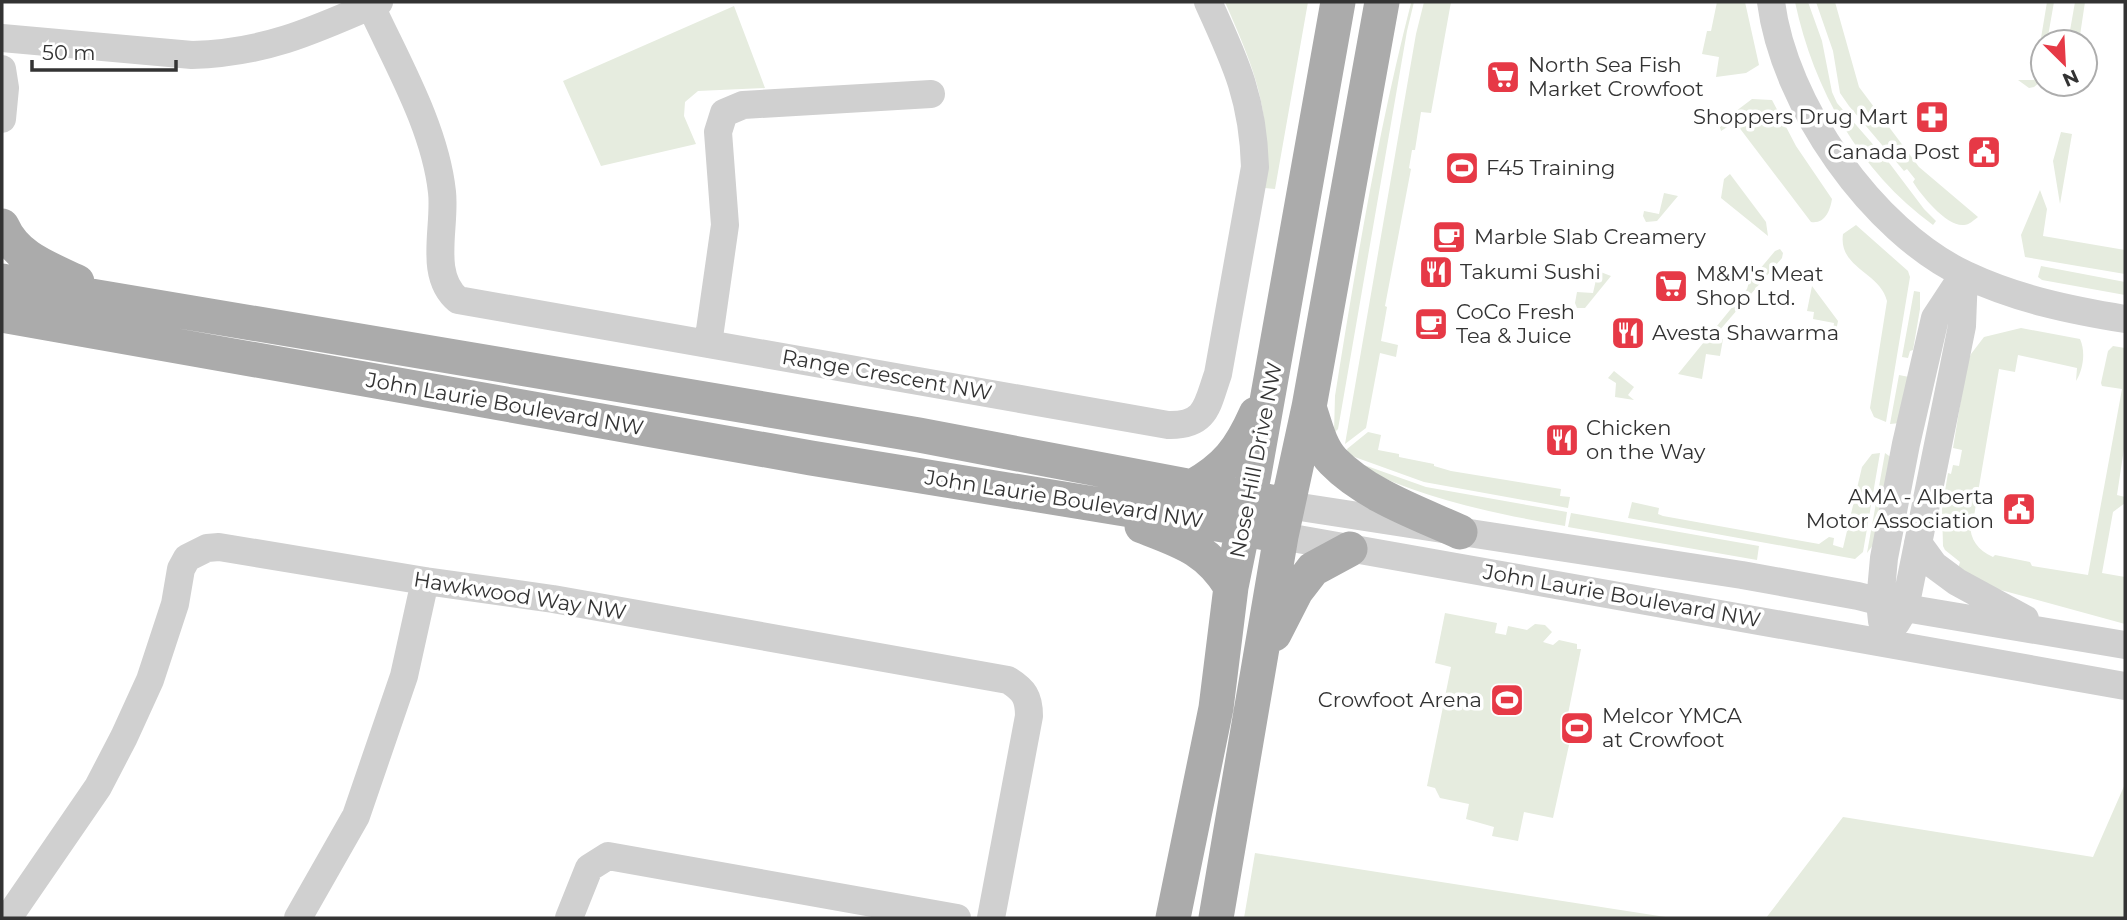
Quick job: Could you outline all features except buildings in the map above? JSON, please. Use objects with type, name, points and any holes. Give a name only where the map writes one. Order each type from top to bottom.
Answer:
[{"type":"main road","name":"Nose Hill Drive NW","points":[[1173,918],[1216,708],[1231,587],[1271,383],[1338,2]]},
{"type":"main road","name":"Nose Hill Drive NW","points":[[1216,918],[1284,521],[1308,407],[1382,2]]},
{"type":"main road","points":[[2,226],[9,240],[30,260],[111,299]]},
{"type":"main road","name":"John Laurie Boulevard NW","points":[[2,281],[892,430],[1192,487],[1246,513]]},
{"type":"main road","name":"John Laurie Boulevard NW","points":[[2,315],[1069,501],[1246,513],[1284,521]]},
{"type":"main road","points":[[1192,487],[1227,463],[1245,438],[1271,383]]},
{"type":"main road","points":[[1308,407],[1332,460],[1375,493],[1460,532]]},
{"type":"main road","points":[[1069,501],[1173,537],[1195,549],[1219,568],[1231,587]]},
{"type":"main road","points":[[1259,662],[1307,576],[1322,563],[1350,549]]},
{"type":"street","name":"Range Crescent NW","points":[[373,3],[433,149],[444,208],[441,267],[449,292],[458,300],[1168,425],[1192,423],[1206,406],[1218,374],[1255,167],[1254,134],[1247,98],[1237,63],[1208,2]]},
{"type":"street","points":[[1771,2],[1774,25],[1792,76],[1828,147],[1867,197],[1895,224],[1931,253],[1964,274],[2021,297],[2125,319]]},
{"type":"street","points":[[2,38],[192,55],[221,54],[266,47],[312,31],[373,3]]},
{"type":"street","points":[[2,69],[5,88],[2,120]]},
{"type":"street","points":[[708,344],[725,225],[718,132],[724,113],[743,104],[931,94]]},
{"type":"street","points":[[1884,643],[1893,605],[1918,543],[1962,326],[1964,274]]},
{"type":"street","points":[[1893,605],[1882,570],[1903,457],[1935,318],[1964,274]]},
{"type":"street","name":"John Laurie Boulevard NW","points":[[1284,521],[1460,532],[1742,575],[1893,605],[2125,645]]},
{"type":"street","name":"John Laurie Boulevard NW","points":[[1284,521],[1350,549],[2125,686]]},
{"type":"street","points":[[1918,543],[1934,565],[1956,582],[2047,631]]},
{"type":"street","name":"Hawkwood Way NW","points":[[8,918],[98,787],[124,737],[150,680],[175,604],[181,569],[187,558],[207,548],[219,547],[425,581],[553,598],[1008,680],[1021,688],[1029,701],[1029,716],[991,918]]},
{"type":"street","points":[[298,918],[356,816],[404,676],[425,581]]},
{"type":"street","points":[[569,918],[589,868],[608,856],[957,918]]},
{"type":"shaded area","points":[[1225,2],[1308,2],[1275,189],[1265,188],[1266,136],[1259,92]]},
{"type":"shaded area","points":[[1414,2],[1338,429],[1334,433],[1335,396],[1369,198],[1399,52],[1411,3]]},
{"type":"shaded area","points":[[1424,2],[1451,2],[1431,113],[1421,112],[1415,150],[1412,150],[1411,169],[1385,306],[1387,307],[1381,341],[1398,345],[1396,357],[1380,353],[1366,428],[1345,444],[1416,34]]},
{"type":"shaded area","points":[[1717,2],[1745,2],[1759,65],[1746,73],[1716,77],[1719,57],[1702,54],[1707,31],[1711,31]]},
{"type":"shaded area","points":[[1795,2],[1808,2],[1822,41],[1832,92],[1837,103],[1936,221],[1933,225],[1883,180],[1843,126],[1814,66]]},
{"type":"shaded area","points":[[1816,2],[1835,2],[1859,87],[1919,167],[1978,217],[1966,225],[1957,224],[1943,216],[1917,188],[1913,182],[1915,179],[1907,169],[1904,171],[1849,106],[1840,93],[1833,51]]},
{"type":"shaded area","points":[[2047,2],[2054,2],[2049,28],[2043,28]]},
{"type":"shaded area","points":[[2075,2],[2085,2],[2081,28],[2070,28]]},
{"type":"shaded area","points":[[734,6],[765,88],[698,91],[685,102],[684,116],[696,144],[601,166],[563,81]]},
{"type":"shaded area","points":[[2018,80],[2029,80],[2029,88]]},
{"type":"shaded area","points":[[1752,99],[1772,100],[1796,146],[1832,199],[1828,212],[1820,221],[1811,222],[1735,122],[1721,131],[1719,124]]},
{"type":"shaded area","points":[[2061,132],[2072,134],[2060,204],[2053,161]]},
{"type":"shaded area","points":[[1730,174],[1766,222],[1768,236],[1721,198],[1724,179]]},
{"type":"shaded area","points":[[2040,190],[2047,209],[2043,236],[2125,250],[2125,274],[2025,257],[2021,235]]},
{"type":"shaded area","points":[[1664,193],[1678,196],[1657,221],[1646,222],[1644,211],[1659,214]]},
{"type":"shaded area","points":[[1856,225],[1908,271],[1910,277],[1886,422],[1874,417],[1870,408],[1887,301],[1883,291],[1847,255],[1843,234]]},
{"type":"shaded area","points":[[1780,249],[1782,258],[1719,331],[1719,338],[1723,339],[1720,356],[1706,354],[1702,379],[1678,374],[1747,289],[1749,282],[1775,251]]},
{"type":"shaded area","points":[[2041,266],[2125,282],[2125,295],[2042,280],[2038,277]]},
{"type":"shaded area","points":[[1598,271],[1611,276],[1585,308],[1577,308],[1577,292],[1593,293]]},
{"type":"shaded area","points":[[1812,286],[1838,321],[1836,331],[1833,330],[1834,323],[1813,319],[1814,312],[1807,311]]},
{"type":"shaded area","points":[[1914,291],[1920,292],[1920,309],[1913,350],[1908,358],[1902,357]]},
{"type":"shaded area","points":[[2021,328],[2080,339],[2083,350],[2082,366],[2076,381],[2077,368],[2018,355],[2015,372],[1999,369],[1973,522],[1970,523],[1971,534],[1979,548],[1993,557],[1995,555],[2030,562],[2032,566],[2088,575],[2122,389],[2102,386],[2101,383],[2108,351],[2113,346],[2125,348],[2125,442],[2117,495],[2125,497],[2125,503],[2113,512],[2102,573],[2125,577],[2125,624],[1997,589],[1958,569],[1960,562],[1943,546],[1942,509],[1948,473],[1951,474],[1953,465],[1959,466],[1962,450],[1953,448],[1967,362],[1984,337]]},
{"type":"shaded area","points":[[1614,371],[1634,387],[1628,395],[1634,400],[1615,397],[1616,383],[1608,378]]},
{"type":"shaded area","points":[[1899,375],[1909,377],[1900,423],[1890,424]]},
{"type":"shaded area","points":[[1368,432],[1381,435],[1378,450],[1399,454],[1399,457],[1434,464],[1451,471],[1561,489],[1560,496],[1570,497],[1568,508],[1424,482],[1349,455],[1347,449]]},
{"type":"shaded area","points":[[1880,453],[1863,552],[1855,559],[1628,518],[1632,502],[1659,508],[1658,514],[1663,516],[1819,544],[1829,537],[1834,538],[1833,545],[1843,548],[1862,467],[1872,454]]},
{"type":"shaded area","points":[[1885,453],[1892,458],[1873,545],[1867,553]]},
{"type":"shaded area","points":[[1347,459],[1426,487],[1567,512],[1565,526],[1453,502],[1397,483]]},
{"type":"shaded area","points":[[1571,513],[1759,546],[1757,560],[1568,527]]},
{"type":"shaded area","name":"Crowfoot Arena","points":[[1445,613],[1497,623],[1495,633],[1506,635],[1508,626],[1527,630],[1535,624],[1545,625],[1552,632],[1543,642],[1553,645],[1559,640],[1577,644],[1577,649],[1581,649],[1564,734],[1571,736],[1553,818],[1524,812],[1518,841],[1492,836],[1494,827],[1466,819],[1469,804],[1440,798],[1435,788],[1427,786],[1451,667],[1435,663]]},
{"type":"shaded area","points":[[2125,784],[2125,918],[1766,918],[1843,817],[2093,857]]},
{"type":"shaded area","points":[[1255,853],[1672,918],[1244,918]]},
{"type":"place","name":"North Sea Fish Market Crowfoot","points":[[1503,77]]},
{"type":"place","name":"Shoppers Drug Mart","points":[[1932,117]]},
{"type":"place","name":"Canada Post","points":[[1984,152]]},
{"type":"place","name":"F45 Training","points":[[1462,168]]},
{"type":"place","name":"Marble Slab Creamery","points":[[1449,237]]},
{"type":"place","name":"Takumi Sushi","points":[[1436,272]]},
{"type":"place","name":"M&M's Meat Shop Ltd.","points":[[1671,286]]},
{"type":"place","name":"CoCo Fresh Tea & Juice","points":[[1431,324]]},
{"type":"place","name":"Avesta Shawarma","points":[[1628,333]]},
{"type":"place","name":"Chicken on the Way","points":[[1562,440]]},
{"type":"place","name":"AMA - Alberta Motor Association","points":[[2019,509]]},
{"type":"place","name":"Crowfoot Arena","points":[[1507,700]]},
{"type":"place","name":"Melcor YMCA at Crowfoot","points":[[1577,728]]}]
